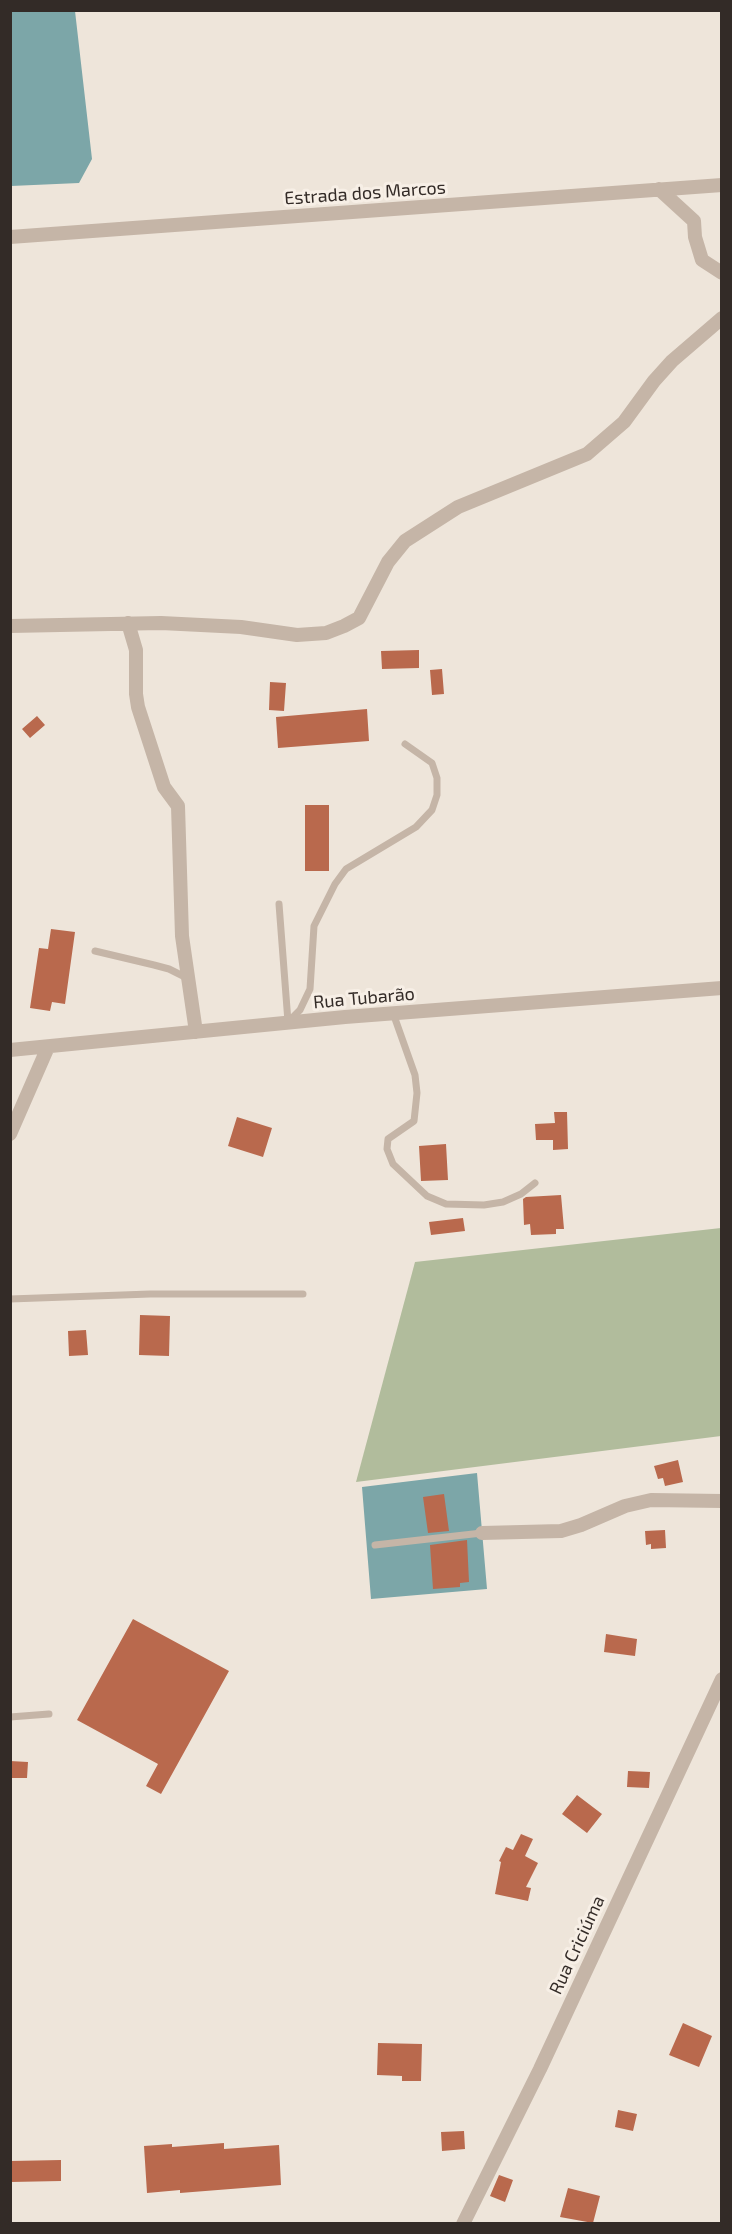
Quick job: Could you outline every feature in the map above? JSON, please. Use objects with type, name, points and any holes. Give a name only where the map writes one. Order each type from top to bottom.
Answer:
[{"type":"street","name":"Estrada dos Marcos","points":[[10,237],[722,185]]},
{"type":"street","points":[[659,189],[694,221],[697,248],[702,260],[722,273]]},
{"type":"street","points":[[10,626],[128,623],[210,625],[297,635],[326,633],[344,626],[359,618],[388,562],[405,541],[458,507],[587,454],[624,422],[672,361],[722,318]]},
{"type":"street","points":[[128,623],[136,650],[136,694],[139,712],[164,787],[178,806],[182,936],[196,1032]]},
{"type":"street","name":"Rua Tubarão","points":[[10,1050],[288,1022],[722,988]]},
{"type":"street","points":[[10,1134],[48,1047]]},
{"type":"street","points":[[482,1533],[561,1531],[625,1506],[651,1500],[722,1501]]},
{"type":"street","name":"Rua Criciúma","points":[[463,2223],[540,2069],[722,1679]]},
{"type":"lane","points":[[288,1022],[300,1010],[310,989],[314,926],[335,884],[346,869],[416,827],[432,810],[437,795],[437,778],[432,763],[405,744]]},
{"type":"lane","points":[[279,903],[288,1022]]},
{"type":"lane","points":[[95,951],[169,969],[187,978]]},
{"type":"lane","points":[[393,1013],[416,1075],[417,1093],[414,1121],[388,1139],[387,1149],[393,1164],[427,1196],[446,1204],[484,1205],[503,1202],[521,1194],[535,1183]]},
{"type":"lane","points":[[10,1299],[150,1293],[303,1293]]},
{"type":"lane","points":[[375,1545],[482,1533]]},
{"type":"lane","points":[[10,1717],[49,1714]]},
{"type":"green space","points":[[721,1228],[721,1436],[356,1482],[415,1262]]},
{"type":"water","points":[[11,10],[75,11],[92,159],[79,183],[11,186]]},
{"type":"water","points":[[477,1473],[487,1589],[371,1599],[362,1487]]},
{"type":"building","points":[[419,650],[419,668],[382,669],[381,651]]},
{"type":"building","points":[[442,669],[444,694],[432,695],[430,670]]},
{"type":"building","points":[[270,682],[286,683],[284,711],[269,710]]},
{"type":"building","points":[[367,709],[369,741],[278,748],[276,717]]},
{"type":"building","points":[[37,716],[45,725],[30,738],[22,729]]},
{"type":"building","points":[[305,805],[329,805],[329,871],[305,871]]},
{"type":"building","points":[[51,929],[75,932],[65,1004],[52,1002],[50,1011],[30,1008],[39,948],[48,949]]},
{"type":"building","points":[[554,1112],[567,1112],[568,1149],[553,1150],[553,1140],[536,1140],[535,1124],[555,1123]]},
{"type":"building","points":[[237,1117],[272,1128],[263,1157],[228,1146]]},
{"type":"building","points":[[446,1144],[448,1180],[421,1181],[419,1146]]},
{"type":"building","points":[[561,1195],[564,1229],[556,1229],[556,1234],[531,1235],[530,1224],[524,1225],[523,1199]]},
{"type":"building","points":[[463,1218],[465,1231],[431,1235],[429,1222]]},
{"type":"building","points":[[140,1315],[170,1316],[169,1356],[139,1355]]},
{"type":"building","points":[[86,1330],[88,1355],[69,1356],[68,1331]]},
{"type":"building","points":[[678,1460],[683,1482],[665,1486],[663,1478],[658,1479],[654,1466]]},
{"type":"building","points":[[444,1494],[449,1531],[428,1533],[423,1497]]},
{"type":"building","points":[[665,1530],[666,1548],[651,1549],[651,1544],[646,1545],[645,1531]]},
{"type":"building","points":[[467,1540],[469,1582],[460,1583],[460,1587],[433,1589],[430,1545]]},
{"type":"building","points":[[133,1619],[229,1671],[161,1794],[146,1786],[158,1764],[77,1720]]},
{"type":"building","points":[[606,1634],[637,1639],[635,1656],[604,1652]]},
{"type":"building","points":[[10,1761],[28,1762],[27,1778],[10,1778]]},
{"type":"building","points":[[628,1771],[650,1772],[649,1788],[627,1787]]},
{"type":"building","points":[[577,1795],[602,1814],[587,1833],[562,1814]]},
{"type":"building","points":[[521,1834],[533,1839],[525,1856],[538,1863],[526,1887],[531,1888],[528,1901],[495,1894],[501,1862],[499,1861],[506,1847],[513,1850]]},
{"type":"building","points":[[683,2023],[712,2036],[699,2067],[669,2055]]},
{"type":"building","points":[[378,2043],[422,2044],[421,2081],[402,2081],[402,2076],[377,2075]]},
{"type":"building","points":[[618,2110],[637,2114],[633,2131],[615,2127]]},
{"type":"building","points":[[464,2131],[465,2149],[442,2151],[441,2132]]},
{"type":"building","points":[[224,2143],[224,2149],[279,2145],[281,2185],[180,2193],[180,2190],[147,2193],[144,2146],[172,2144],[172,2147]]},
{"type":"building","points":[[61,2160],[61,2181],[11,2182],[11,2161]]},
{"type":"building","points":[[499,2175],[513,2180],[505,2202],[490,2196]]},
{"type":"building","points":[[568,2188],[600,2196],[593,2223],[560,2217]]}]
